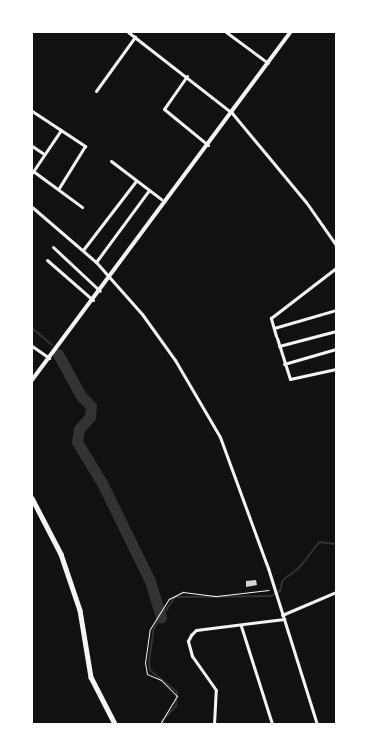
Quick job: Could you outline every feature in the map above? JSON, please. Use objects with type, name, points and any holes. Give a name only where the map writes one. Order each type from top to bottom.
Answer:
[{"type":"main road","points":[[32,498],[61,554],[80,610],[91,677],[115,724]]},
{"type":"street","points":[[128,32],[187,76],[232,113],[306,202],[336,245]]},
{"type":"street","points":[[226,32],[268,63]]},
{"type":"street","points":[[32,380],[232,113],[290,32]]},
{"type":"street","points":[[96,91],[135,37]]},
{"type":"street","points":[[187,76],[164,109],[208,145]]},
{"type":"street","points":[[32,111],[61,130],[85,149],[59,188]]},
{"type":"street","points":[[61,130],[33,172],[59,188],[82,207]]},
{"type":"street","points":[[32,146],[44,154]]},
{"type":"street","points":[[111,161],[161,199]]},
{"type":"street","points":[[83,250],[136,181]]},
{"type":"street","points":[[96,262],[149,190]]},
{"type":"street","points":[[32,207],[111,276],[175,360],[220,437],[275,591],[317,724]]},
{"type":"street","points":[[32,214],[35,210]]},
{"type":"street","points":[[53,247],[100,291]]},
{"type":"street","points":[[47,260],[93,300]]},
{"type":"street","points":[[336,268],[272,317],[276,337],[288,378],[293,379],[336,369]]},
{"type":"street","points":[[274,328],[336,310]]},
{"type":"street","points":[[279,346],[336,331]]},
{"type":"street","points":[[32,346],[49,358]]},
{"type":"street","points":[[284,364],[336,349]]},
{"type":"street","points":[[282,615],[336,592]]},
{"type":"street","points":[[214,724],[216,690],[192,656],[188,641],[196,630],[284,620]]},
{"type":"street","points":[[241,626],[272,724]]},
{"type":"path","points":[[160,724],[177,696],[146,670],[150,629],[158,613],[169,599],[183,592],[218,596],[275,591]]},
{"type":"building","points":[[256,580],[257,585],[246,587],[246,581]]},
{"type":"waterway","points":[[33,329],[52,345]]},
{"type":"waterway","points":[[58,354],[81,396],[91,406],[90,417],[79,429],[77,442],[102,483],[150,581],[161,617]]},
{"type":"waterway","points":[[164,724],[162,721],[176,706],[177,692],[150,670],[149,662],[154,628],[175,597],[271,596],[280,591],[283,580],[299,568],[319,542],[336,544]]}]
